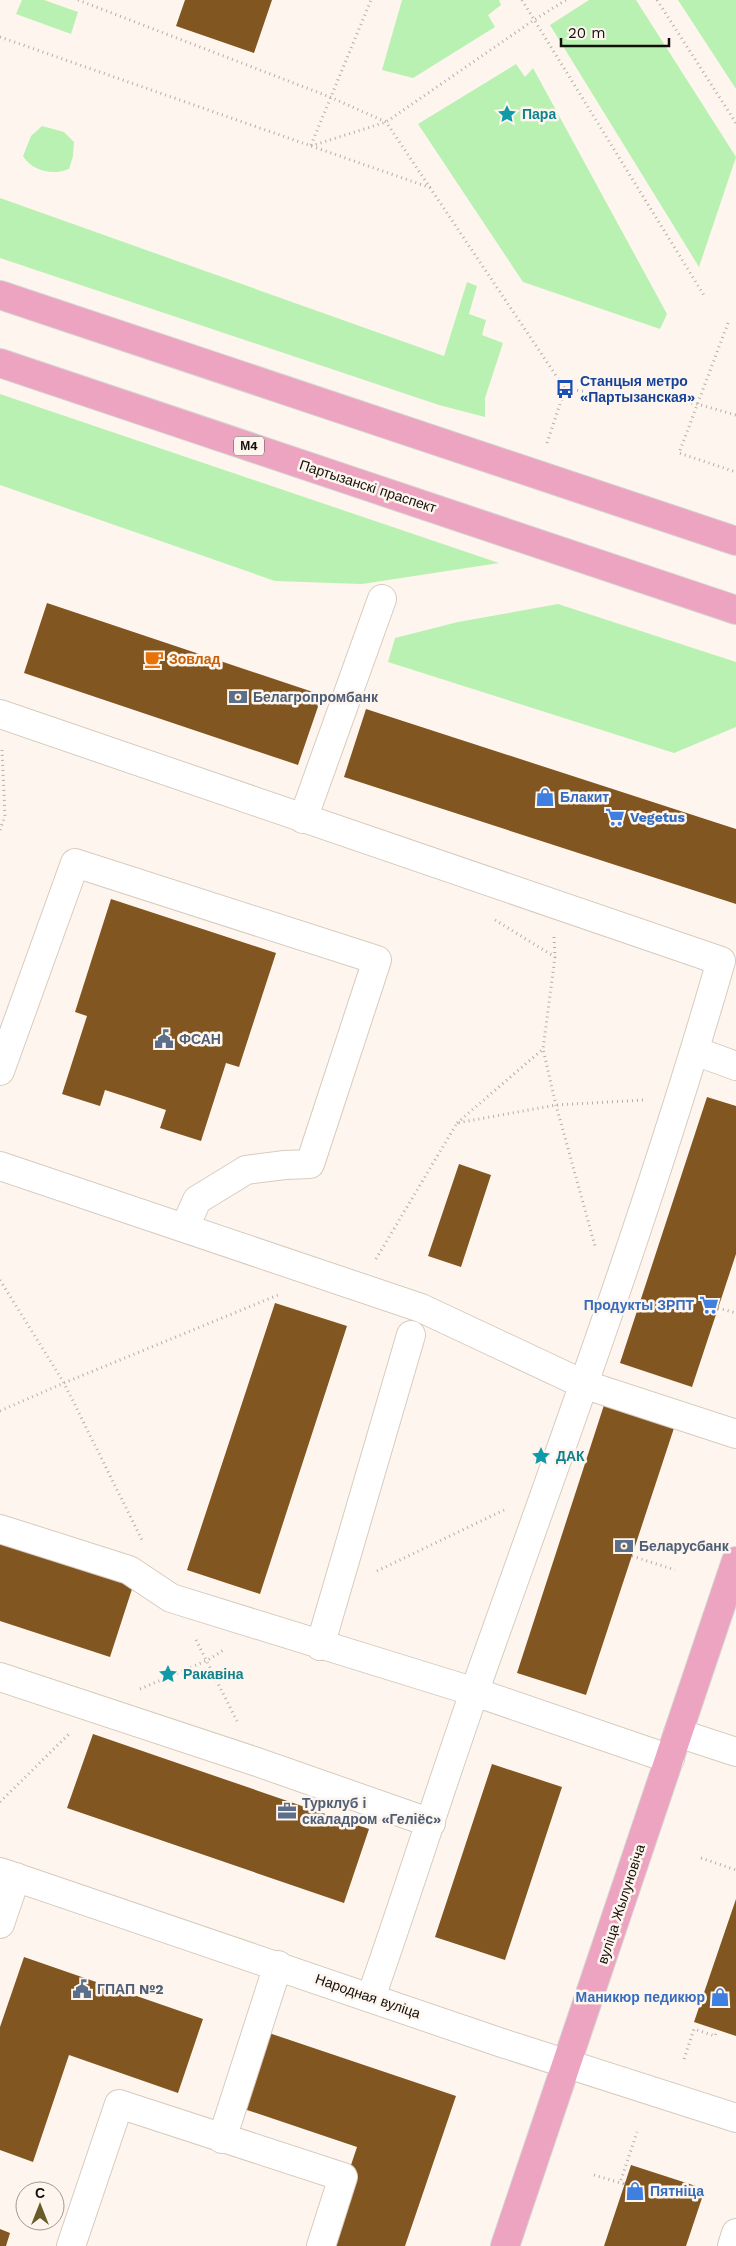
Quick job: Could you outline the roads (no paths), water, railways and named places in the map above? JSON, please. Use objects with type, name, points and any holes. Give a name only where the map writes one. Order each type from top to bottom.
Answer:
[{"type":"main road","points":[[0,295],[736,541]]},
{"type":"main road","name":"Партызанскі праспект","points":[[0,363],[736,610]]},
{"type":"main road","name":"вуліца Жылуновіча","points":[[505,2246],[736,1561]]},
{"type":"street","points":[[303,819],[382,599]]},
{"type":"street","points":[[0,714],[303,819],[721,960],[680,1098],[548,1489],[475,1692],[371,1997]]},
{"type":"street","points":[[0,1071],[75,863],[377,960],[310,1164],[246,1170],[197,1200],[185,1227]]},
{"type":"street","points":[[695,1051],[736,1066]]},
{"type":"street","points":[[0,1166],[421,1308],[583,1384],[736,1434]]},
{"type":"street","points":[[320,1646],[412,1335]]},
{"type":"street","points":[[0,1529],[129,1570],[171,1598],[320,1646],[475,1692],[670,1759]]},
{"type":"street","points":[[0,1677],[257,1762],[431,1823]]},
{"type":"street","points":[[678,1733],[736,1752]]},
{"type":"street","points":[[0,1924],[8,1875]]},
{"type":"street","name":"Народная вуліца","points":[[8,1875],[736,2118]]},
{"type":"street","points":[[222,2139],[278,1965]]},
{"type":"street","points":[[71,2246],[119,2104],[343,2177],[320,2246]]},
{"type":"street","points":[[732,2246],[736,2233]]},
{"type":"place","name":"Пара","points":[[507,114]]},
{"type":"place","name":"Станцыя метро «Партызанская»","points":[[565,389]]},
{"type":"place","name":"Зовлад","points":[[154,659]]},
{"type":"place","name":"Белагропромбанк","points":[[238,697]]},
{"type":"place","name":"Блакит","points":[[545,797]]},
{"type":"place","name":"Vegetus","points":[[615,817]]},
{"type":"place","name":"ФСАН","points":[[164,1039]]},
{"type":"place","name":"Продукты ЗРПТ","points":[[709,1305]]},
{"type":"place","name":"ДАК","points":[[541,1456]]},
{"type":"place","name":"Беларусбанк","points":[[624,1546]]},
{"type":"place","name":"Ракавіна","points":[[168,1674]]},
{"type":"place","name":"Турклуб і скаладром «Геліёс»","points":[[287,1811]]},
{"type":"place","name":"ГПАП №2","points":[[82,1989]]},
{"type":"place","name":"Маникюр педикюр","points":[[720,1997]]},
{"type":"place","name":"Пятніца","points":[[635,2191]]}]
